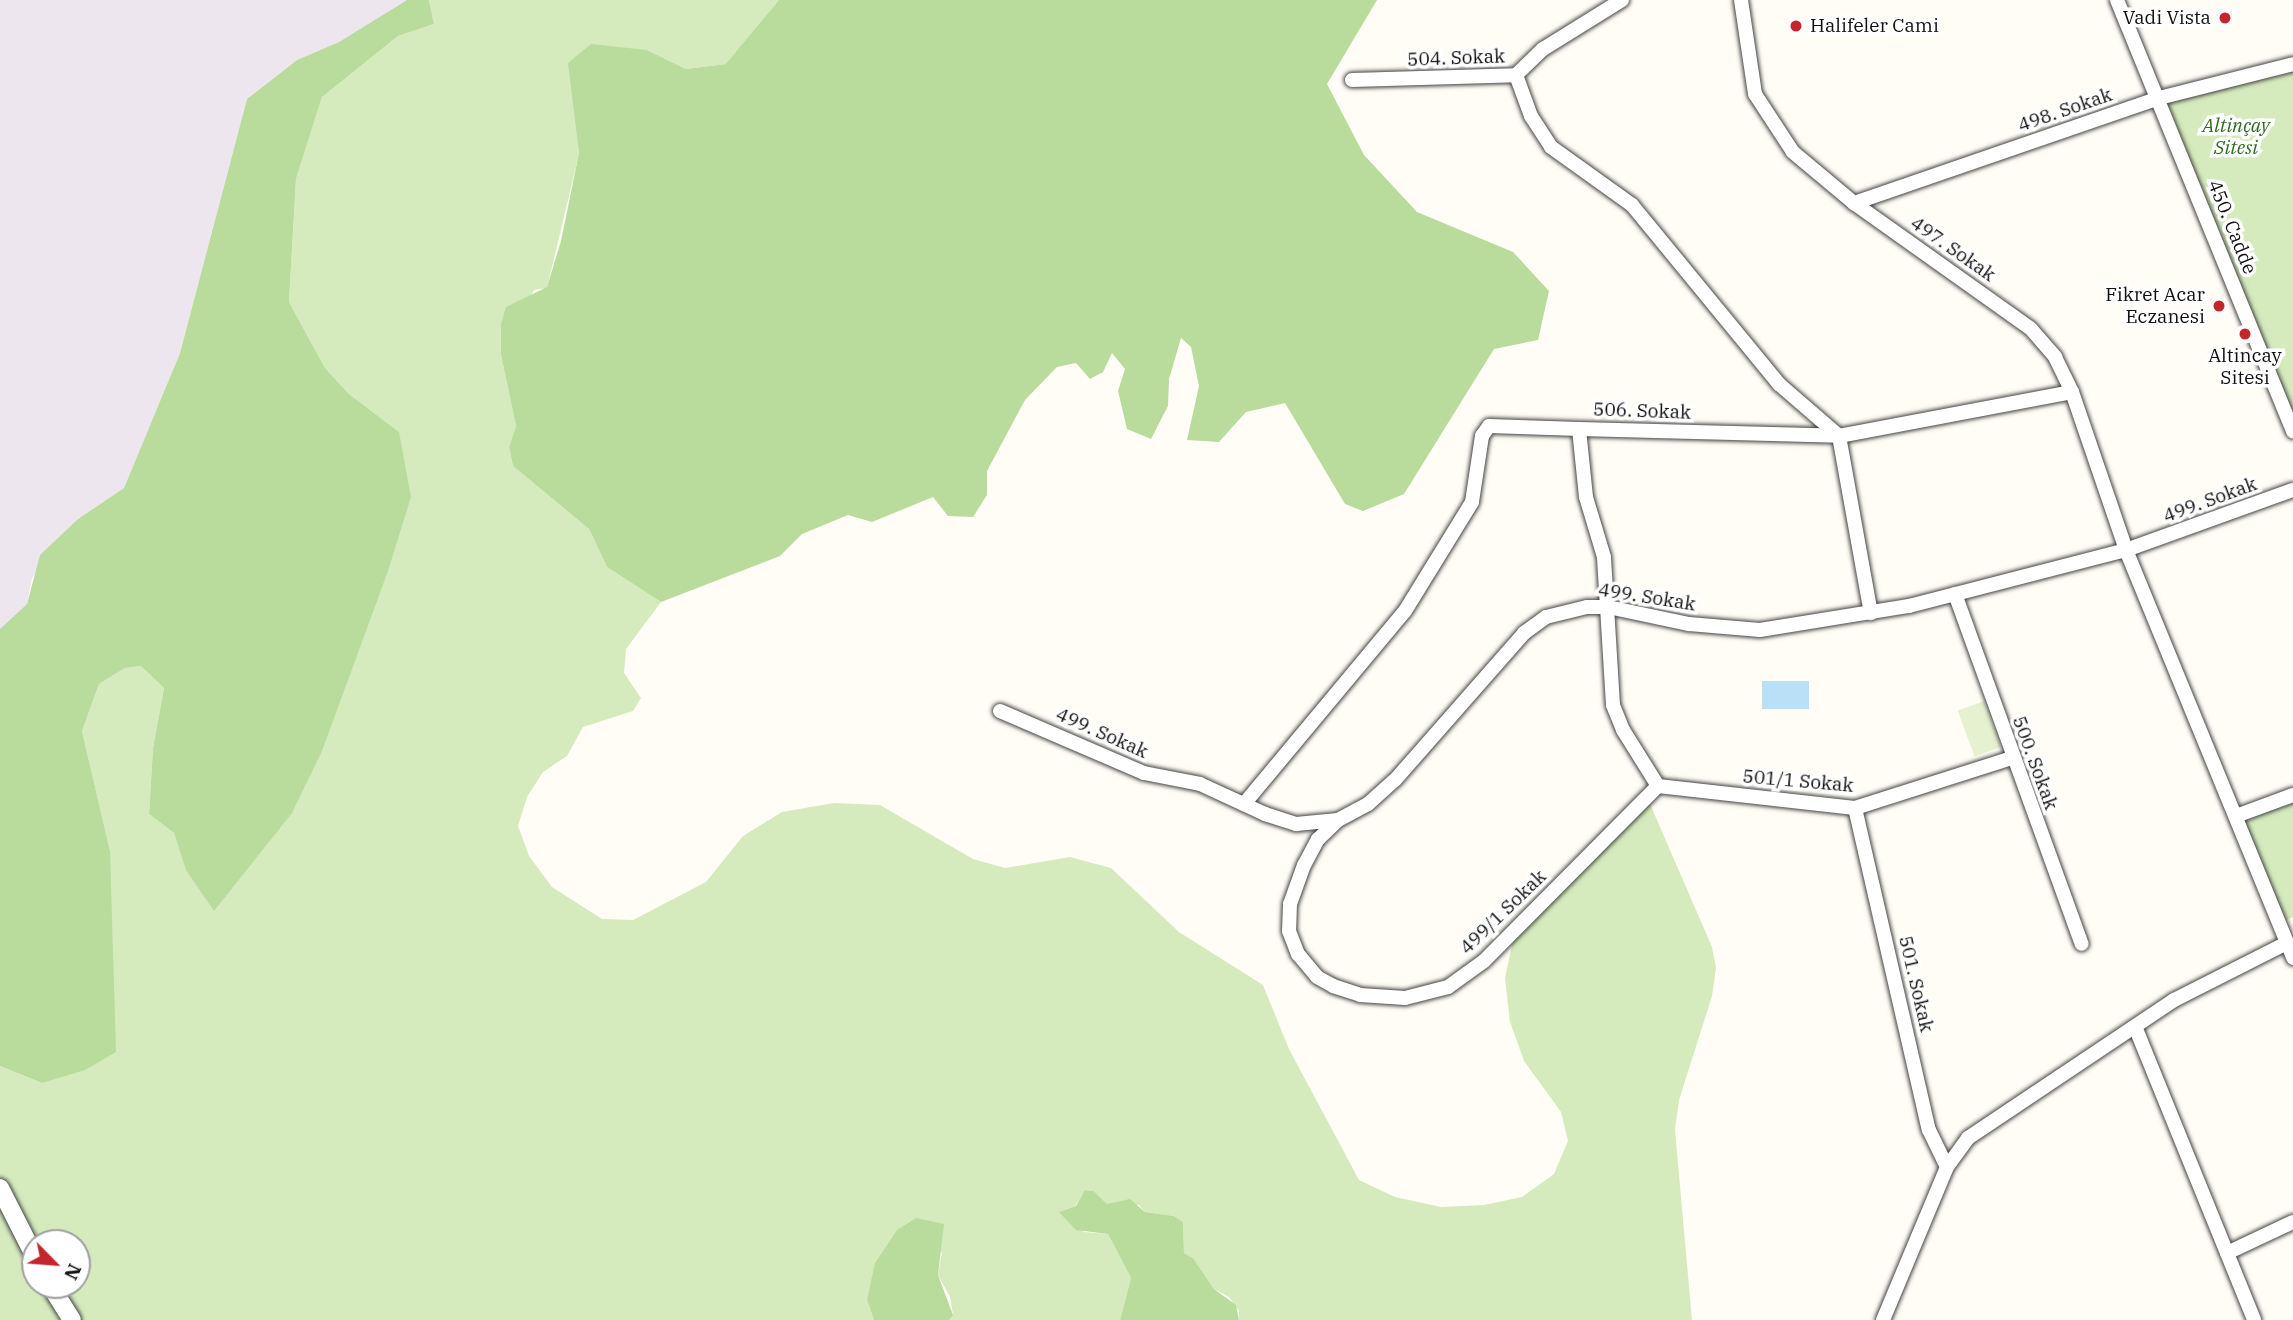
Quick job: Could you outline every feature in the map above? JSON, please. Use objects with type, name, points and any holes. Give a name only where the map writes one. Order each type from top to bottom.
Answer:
[{"type":"street","name":"504. Sokak","points":[[1352,80],[1516,75],[1543,49],[1622,0]]},
{"type":"street","name":"497. Sokak","points":[[1741,0],[1755,94],[1793,152],[1854,203],[2031,329],[2055,357],[2072,392],[2126,550],[2293,958]]},
{"type":"street","name":"450. Cadde","points":[[2117,0],[2293,431]]},
{"type":"street","name":"498. Sokak","points":[[1854,203],[2159,98],[2293,64]]},
{"type":"street","points":[[1516,75],[1531,116],[1551,147],[1632,205],[1779,384],[1839,436],[1871,613]]},
{"type":"street","name":"506. Sokak","points":[[1658,786],[1623,730],[1613,705],[1604,556],[1586,497],[1579,429],[1839,436],[2072,392]]},
{"type":"street","points":[[1244,804],[1405,611],[1472,502],[1482,436],[1489,426],[1579,429]]},
{"type":"street","name":"499. Sokak","points":[[1000,711],[1144,773],[1200,785],[1296,824],[1338,820],[1368,804],[1412,764],[1524,633],[1546,617],[1587,607],[1608,607],[1689,624],[1760,630],[1871,613],[2126,550],[2293,490]]},
{"type":"street","name":"500. Sokak","points":[[1955,594],[2012,758],[2082,944]]},
{"type":"street","name":"501/1 Sokak","points":[[1658,786],[1854,808],[2012,758]]},
{"type":"street","name":"499/1 Sokak","points":[[1338,820],[1318,839],[1304,865],[1290,904],[1289,931],[1298,954],[1317,977],[1333,986],[1360,995],[1405,998],[1448,987],[1484,961],[1658,786]]},
{"type":"street","points":[[2236,816],[2293,795]]},
{"type":"street","name":"501. Sokak","points":[[1854,808],[1929,1130],[1947,1167]]},
{"type":"street","points":[[1883,1320],[1947,1167],[1968,1138],[1998,1114],[2136,1029],[2174,1000],[2287,943]]},
{"type":"street","points":[[2136,1029],[2254,1320]]},
{"type":"street","points":[[0,1188],[21,1229]]},
{"type":"street","points":[[2227,1252],[2293,1222]]},
{"type":"street","points":[[59,1299],[72,1320]]},
{"type":"shaded area","points":[[0,0],[407,0],[339,42],[297,60],[247,99],[180,353],[124,488],[78,519],[32,578],[27,604],[0,629]]},
{"type":"green space","points":[[407,0],[429,0],[434,24],[398,36],[322,97],[296,179],[289,302],[325,368],[349,394],[399,432],[411,497],[388,571],[322,751],[292,813],[214,911],[186,870],[174,833],[149,814],[153,748],[164,688],[141,666],[125,668],[99,684],[82,731],[110,851],[116,1052],[85,1070],[42,1083],[0,1066],[0,629],[27,604],[40,555],[78,519],[124,488],[180,353],[247,99],[297,60],[339,42]]},
{"type":"green space","points":[[429,0],[779,0],[727,64],[686,69],[647,50],[576,121],[579,154],[547,288],[534,290],[501,355],[516,426],[509,447],[513,466],[589,529],[607,567],[661,602],[626,649],[624,673],[641,698],[633,711],[583,727],[567,756],[543,772],[527,797],[518,826],[529,856],[552,887],[602,919],[633,920],[706,882],[743,836],[782,812],[834,803],[880,805],[973,859],[1005,868],[1070,857],[1111,868],[1179,932],[1263,985],[1289,1049],[1359,1180],[1395,1197],[1441,1207],[1484,1205],[1522,1197],[1554,1174],[1568,1141],[1561,1112],[1524,1061],[1510,1022],[1505,978],[1515,931],[1647,797],[1712,947],[1716,968],[1712,996],[1679,1100],[1675,1130],[1692,1320],[1239,1320],[1239,1311],[1229,1297],[1214,1289],[1193,1258],[1184,1253],[1183,1222],[1174,1216],[1145,1212],[1139,1205],[1107,1204],[1094,1191],[1086,1190],[1075,1206],[1060,1212],[1084,1232],[1108,1234],[1131,1278],[1120,1320],[949,1320],[953,1314],[950,1297],[938,1275],[942,1252],[867,1300],[874,1320],[0,1320],[0,1066],[42,1083],[110,946],[110,851],[82,731],[99,684],[125,668],[141,666],[164,688],[153,748],[149,814],[174,833],[187,870],[399,432],[349,394],[325,368],[289,302],[296,179],[322,97],[398,36],[434,24]]},
{"type":"green space","points":[[779,0],[1377,0],[1327,84],[1364,155],[1417,212],[1513,252],[1549,291],[1538,340],[1494,349],[1404,494],[1363,511],[1345,504],[1285,403],[1246,412],[1219,442],[1187,440],[1199,386],[1191,347],[1181,338],[1169,379],[1168,406],[1151,439],[1127,429],[1118,391],[1125,369],[1112,353],[1103,372],[1090,379],[1076,363],[1057,367],[1025,400],[987,471],[987,495],[973,517],[948,516],[933,497],[872,522],[848,515],[802,534],[780,556],[661,602],[607,567],[589,529],[513,466],[509,447],[516,426],[501,355],[501,324],[506,307],[547,287],[561,241],[579,153],[568,63],[591,44],[647,50],[686,69],[726,64]]},
{"type":"green space","name":"Altinçay Sitesi","points":[[2293,64],[2293,431],[2159,98]]},
{"type":"green space","points":[[1984,701],[2001,747],[1974,757],[1958,711]]},
{"type":"green space","points":[[2293,795],[2293,917],[2278,924],[2236,816]]},
{"type":"green space","points":[[1085,1190],[1094,1191],[1107,1204],[1130,1199],[1145,1212],[1174,1216],[1183,1222],[1184,1253],[1193,1258],[1214,1289],[1236,1305],[1239,1320],[1120,1320],[1131,1278],[1108,1234],[1076,1230],[1059,1212],[1076,1206]]},
{"type":"green space","points":[[916,1218],[944,1224],[938,1275],[953,1315],[949,1320],[874,1320],[867,1300],[875,1263],[897,1230]]},
{"type":"water","points":[[1762,681],[1809,681],[1809,709],[1762,709]]},
{"type":"place","name":"Vadi Vista","points":[[2225,18]]},
{"type":"place","name":"Halifeler Cami","points":[[1796,26]]},
{"type":"place","name":"Fikret Acar Eczanesi","points":[[2219,306]]},
{"type":"place","name":"Altincay Sitesi","points":[[2245,334]]}]
